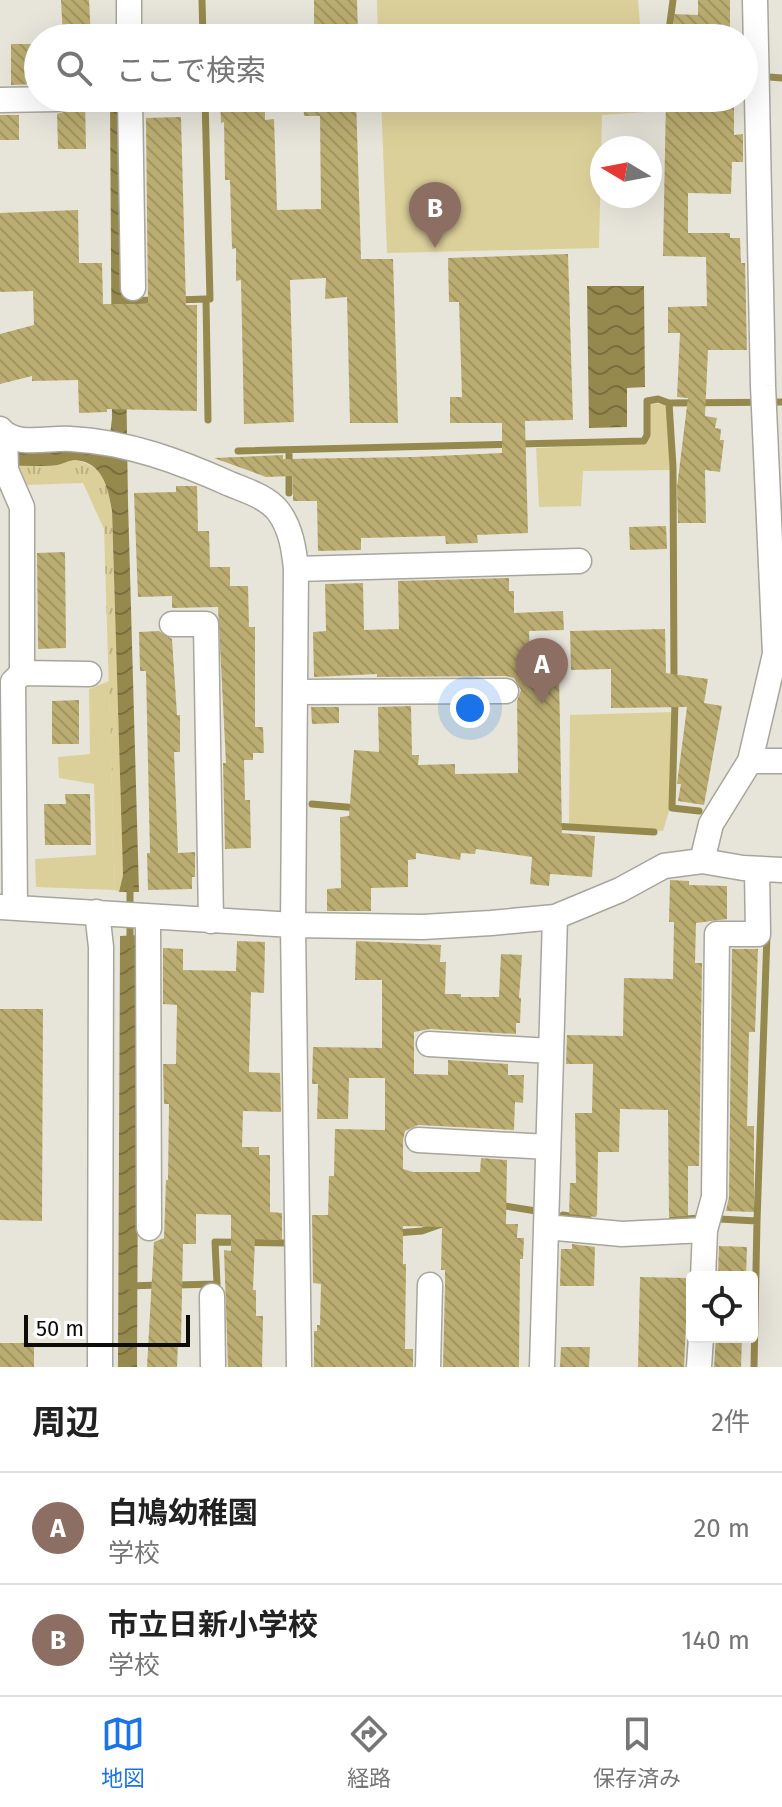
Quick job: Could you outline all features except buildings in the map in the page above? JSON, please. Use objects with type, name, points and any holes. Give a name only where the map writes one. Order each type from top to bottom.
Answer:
[{"type":"street","points":[[129,0],[129,24]]},
{"type":"street","points":[[755,0],[757,24]]},
{"type":"street","points":[[702,861],[711,824],[750,761],[779,654],[776,520],[768,394],[770,157],[758,31]]},
{"type":"street","points":[[0,100],[24,100]]},
{"type":"street","points":[[130,112],[133,288]]},
{"type":"street","points":[[299,1367],[293,925],[296,569],[292,538],[278,511],[264,498],[188,465],[105,442],[67,438],[24,440],[2,432],[6,470],[22,507],[12,679],[7,907],[293,925],[423,927],[555,917],[620,890],[664,866],[702,861],[782,870]]},
{"type":"street","points":[[296,569],[579,561]]},
{"type":"street","points":[[172,624],[206,624],[211,921]]},
{"type":"street","points":[[12,679],[89,674]]},
{"type":"street","points":[[295,692],[506,691]]},
{"type":"street","points":[[750,761],[782,761]]},
{"type":"street","points":[[703,1271],[707,1222],[714,1197],[717,934],[758,934],[757,869]]},
{"type":"street","points":[[100,1367],[101,947],[107,913]]},
{"type":"street","points":[[146,917],[149,1228]]},
{"type":"street","points":[[542,1367],[555,917]]},
{"type":"street","points":[[429,1044],[551,1051]]},
{"type":"street","points":[[418,1140],[548,1147]]},
{"type":"street","points":[[546,1227],[622,1234],[707,1222]]},
{"type":"street","points":[[428,1367],[430,1285]]},
{"type":"street","points":[[212,1296],[213,1367]]},
{"type":"street","points":[[699,1367],[701,1343]]},
{"type":"green space","points":[[377,0],[638,0],[640,24],[378,24]]},
{"type":"green space","points":[[382,112],[646,112],[602,115],[602,136],[590,136],[590,208],[600,208],[599,248],[387,253]]},
{"type":"green space","points":[[650,403],[666,404],[670,470],[583,471],[581,506],[539,507],[536,448],[648,443]]},
{"type":"green space","points":[[73,459],[99,471],[106,483],[112,511],[123,875],[119,892],[115,890],[104,529],[83,483],[0,486],[0,468]]},
{"type":"green space","points":[[109,681],[115,890],[36,887],[35,859],[96,855],[94,784],[59,778],[58,757],[90,754],[89,689]]},
{"type":"green space","points":[[671,712],[669,811],[663,831],[569,824],[570,715]]},
{"type":"water","points":[[110,112],[122,112],[128,502],[139,892],[119,892],[123,875],[112,511],[106,485],[92,466],[75,460],[50,466],[0,468],[0,453],[67,450],[108,453],[112,418]]},
{"type":"water","points":[[587,286],[644,286],[645,387],[627,388],[627,427],[589,428]]},
{"type":"water","points":[[139,935],[137,1367],[118,1367],[120,936]]},
{"type":"waterway","points":[[202,0],[203,24]]},
{"type":"waterway","points":[[670,24],[673,0]]},
{"type":"waterway","points":[[769,77],[782,78]]},
{"type":"waterway","points":[[205,112],[210,299],[206,299],[208,420]]},
{"type":"waterway","points":[[176,300],[206,299]]},
{"type":"waterway","points":[[117,301],[156,300]]},
{"type":"waterway","points":[[238,451],[644,441],[647,435],[647,401],[782,402]]},
{"type":"waterway","points":[[669,403],[673,467],[674,680]]},
{"type":"waterway","points":[[289,451],[289,493]]},
{"type":"waterway","points":[[675,701],[672,808],[699,811]]},
{"type":"waterway","points":[[312,804],[357,808]]},
{"type":"waterway","points":[[553,826],[654,832]]},
{"type":"waterway","points":[[130,886],[130,945]]},
{"type":"waterway","points":[[672,1220],[757,1221],[767,935]]},
{"type":"waterway","points":[[499,1205],[536,1211]]},
{"type":"waterway","points":[[563,1215],[588,1219]]},
{"type":"waterway","points":[[754,1367],[757,1221]]},
{"type":"waterway","points":[[396,1233],[422,1231],[442,1224]]},
{"type":"waterway","points":[[176,1285],[217,1284],[215,1242],[285,1243]]},
{"type":"waterway","points":[[129,1286],[159,1285]]},
{"type":"place","name":"市立日新小学校","points":[[435,248]]},
{"type":"place","name":"白鳩幼稚園","points":[[542,704]]}]
